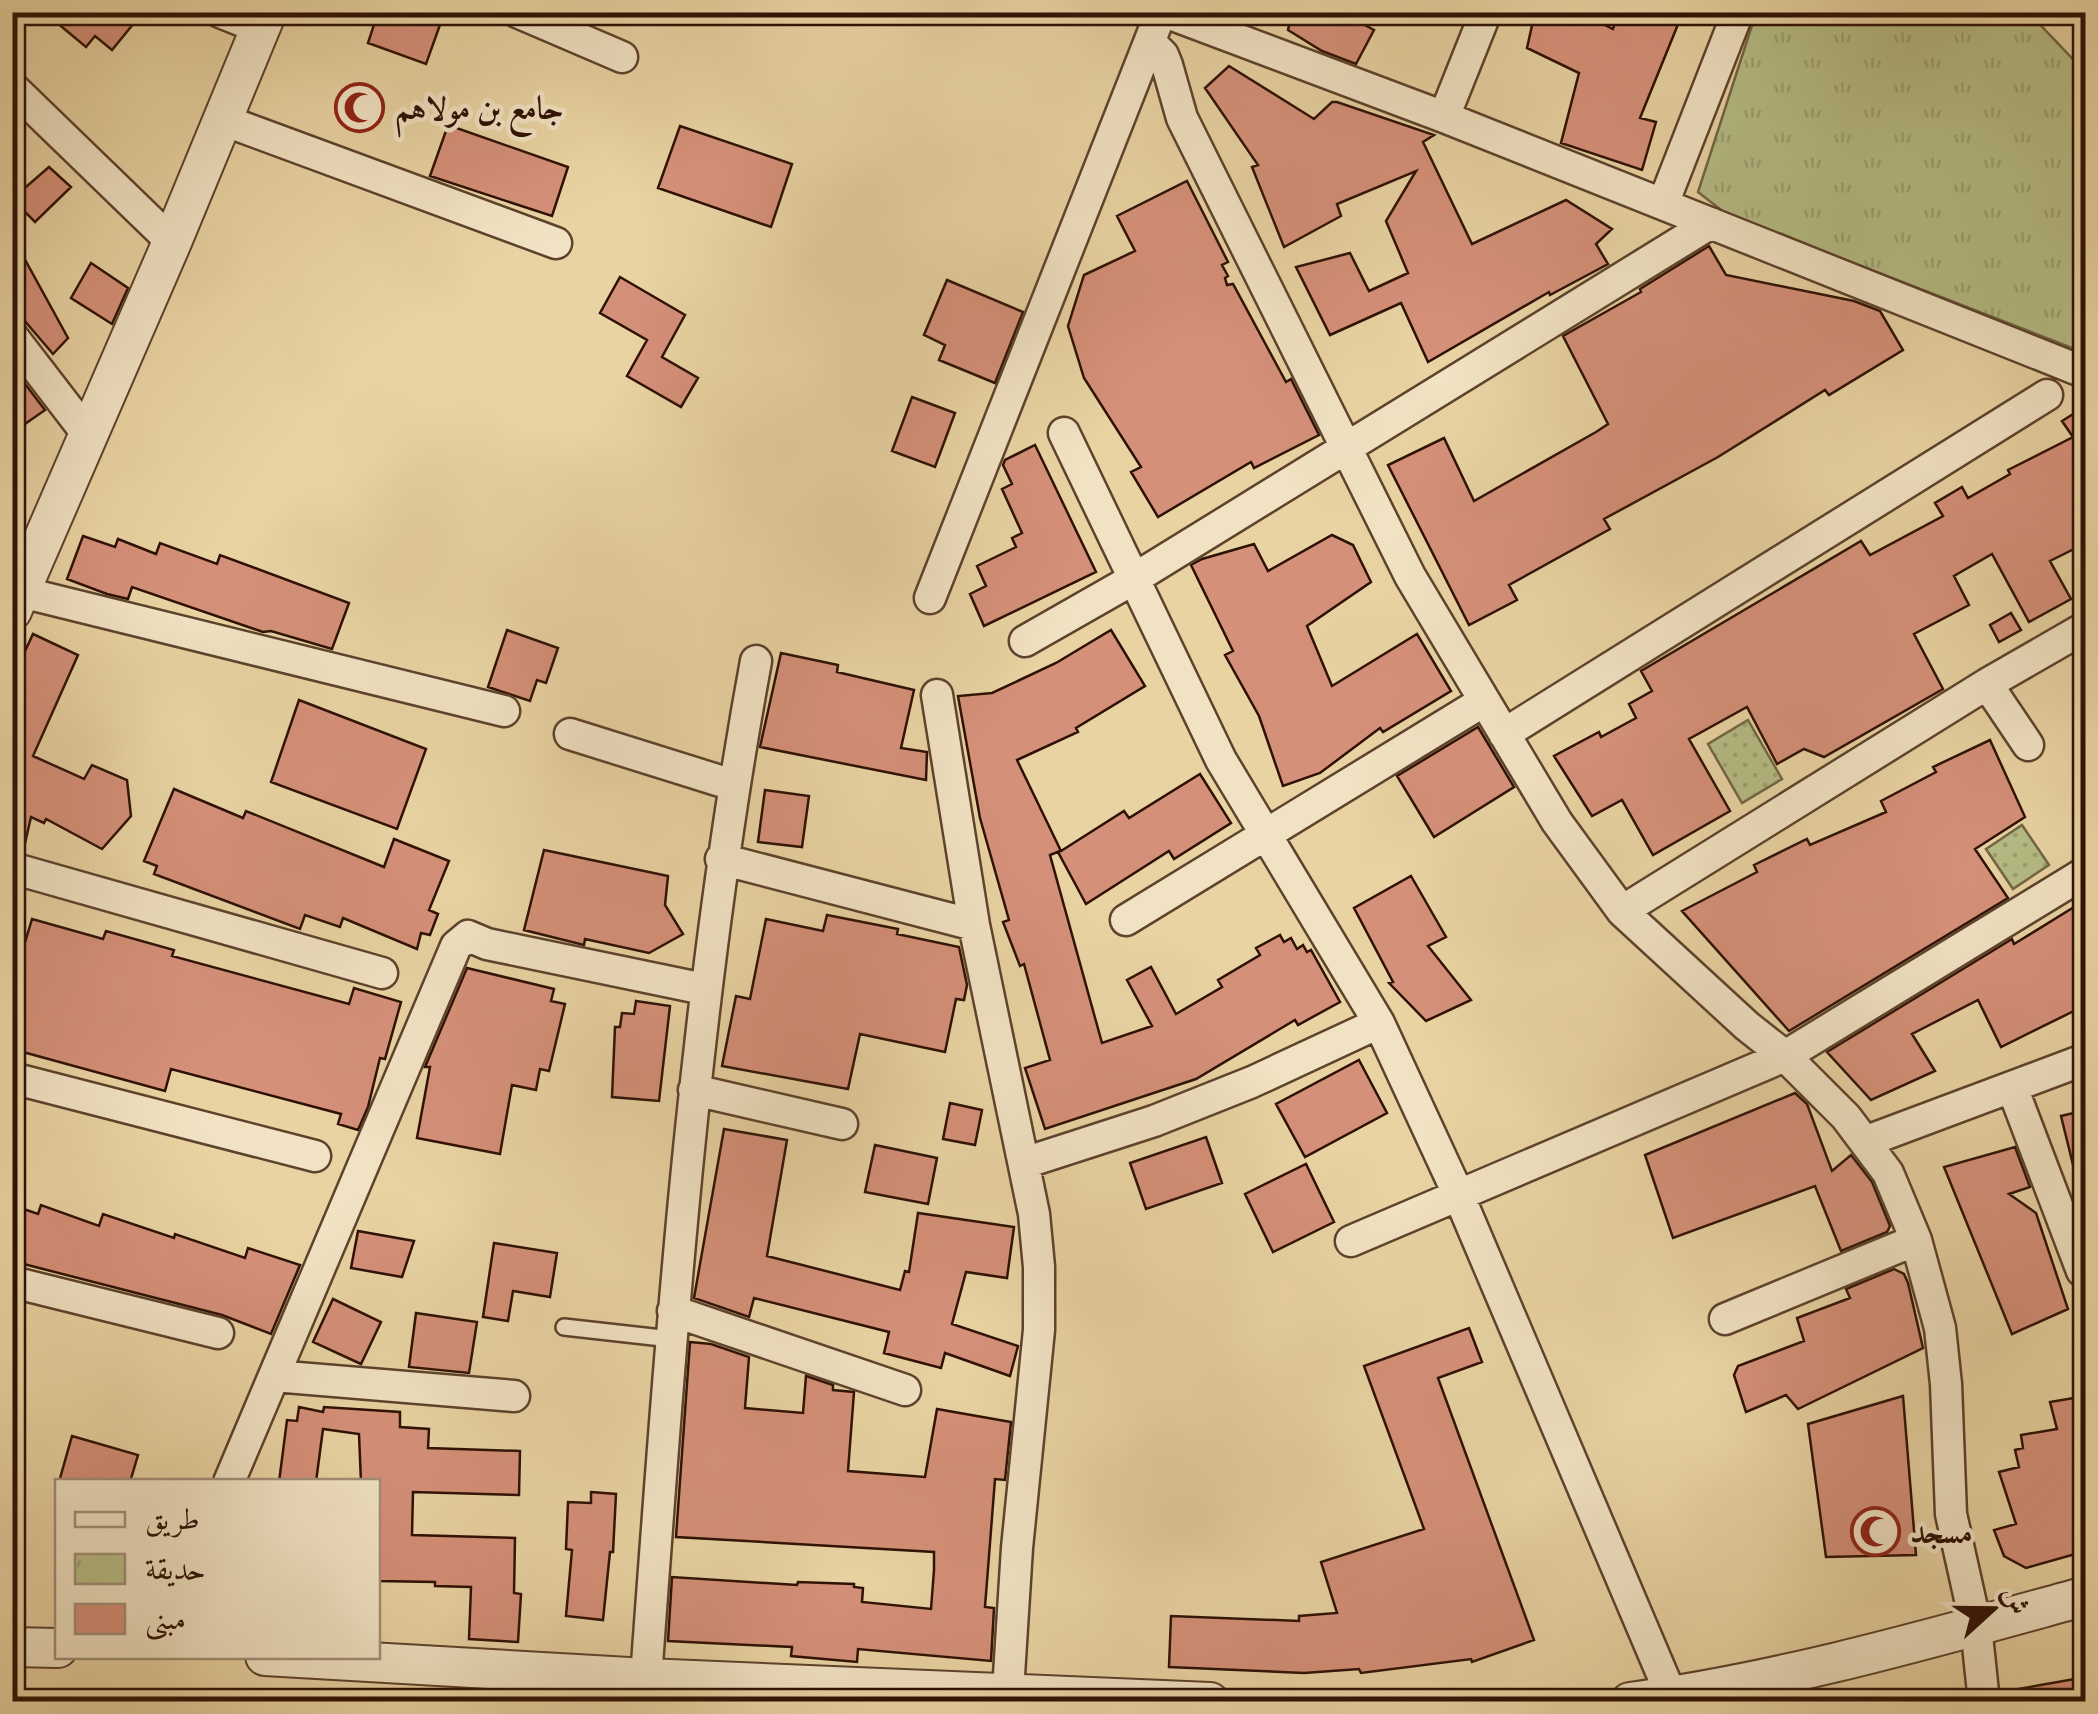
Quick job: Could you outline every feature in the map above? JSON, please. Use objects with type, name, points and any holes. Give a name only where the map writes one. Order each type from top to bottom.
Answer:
[{"type":"street","points":[[220,12],[264,20],[17,602],[504,710]]},
{"type":"street","points":[[516,12],[622,58]]},
{"type":"street","points":[[930,598],[1163,12],[1243,26],[1444,117],[2086,373]]},
{"type":"street","points":[[1444,117],[1486,12]]},
{"type":"street","points":[[1663,204],[1738,12]]},
{"type":"street","points":[[1150,42],[1163,55],[1182,118],[1410,576],[1566,835],[1622,910],[1785,1056],[1867,1141],[1888,1173],[1916,1240],[1940,1328],[1951,1514],[1976,1626],[1984,1702]]},
{"type":"street","points":[[12,87],[172,242]]},
{"type":"street","points":[[223,120],[556,243]]},
{"type":"street","points":[[1025,642],[1711,223]]},
{"type":"street","points":[[12,336],[88,436]]},
{"type":"street","points":[[1504,734],[2048,395]]},
{"type":"street","points":[[1064,433],[1196,714],[1379,1023],[1459,1196],[1673,1699]]},
{"type":"street","points":[[1622,910],[2086,627]]},
{"type":"street","points":[[646,1678],[672,1325],[704,989],[733,784],[756,660]]},
{"type":"street","points":[[1987,684],[2028,746]]},
{"type":"street","points":[[937,695],[974,925],[1034,1214],[1039,1330],[1008,1692]]},
{"type":"street","points":[[1126,920],[1484,701]]},
{"type":"street","points":[[570,734],[733,784]]},
{"type":"street","points":[[722,859],[974,925]]},
{"type":"street","points":[[12,868],[382,974]]},
{"type":"street","points":[[1351,1242],[1785,1056],[2086,872]]},
{"type":"street","points":[[230,1479],[456,946],[468,936],[487,944],[704,989]]},
{"type":"street","points":[[1024,1163],[1154,1121],[1252,1082],[1379,1023]]},
{"type":"street","points":[[1867,1141],[2086,1059]]},
{"type":"street","points":[[12,1078],[315,1156]]},
{"type":"street","points":[[2012,1087],[2082,1271]]},
{"type":"street","points":[[694,1090],[842,1124]]},
{"type":"street","points":[[1725,1320],[1916,1240]]},
{"type":"street","points":[[12,1282],[218,1333]]},
{"type":"street","points":[[672,1325],[905,1390]]},
{"type":"street","points":[[274,1376],[514,1396]]},
{"type":"street","points":[[1630,1702],[1673,1699],[1883,1651],[2086,1596]]},
{"type":"street","points":[[12,1647],[55,1648]]},
{"type":"street","points":[[317,1659],[646,1678],[1210,1702]]},
{"type":"lane","points":[[564,1328],[672,1325]]},
{"type":"green space","points":[[1756,13],[2029,13],[2085,72],[2085,353],[1725,213],[1698,192]]},
{"type":"green space","points":[[1748,720],[1782,779],[1742,803],[1708,744]]},
{"type":"green space","points":[[2022,825],[2049,865],[2013,889],[1986,849]]},
{"type":"building","points":[[44,12],[143,12],[112,50],[95,36],[86,47]]},
{"type":"building","points":[[378,12],[414,12],[441,22],[426,64],[368,43]]},
{"type":"building","points":[[1292,12],[1340,12],[1374,30],[1356,64],[1322,51],[1288,30]]},
{"type":"building","points":[[1535,12],[1578,12],[1613,29],[1618,12],[1683,12],[1640,118],[1656,122],[1642,170],[1561,143],[1579,73],[1527,48]]},
{"type":"building","points":[[1229,66],[1314,119],[1337,102],[1434,135],[1423,142],[1472,244],[1566,200],[1612,229],[1596,244],[1608,264],[1550,295],[1549,292],[1428,362],[1401,303],[1330,335],[1296,267],[1350,253],[1369,291],[1408,273],[1386,221],[1416,171],[1337,204],[1341,216],[1284,247],[1252,167],[1258,165],[1205,88]]},
{"type":"building","points":[[448,125],[568,167],[552,216],[430,176]]},
{"type":"building","points":[[680,126],[792,164],[771,227],[658,188]]},
{"type":"building","points":[[49,167],[71,187],[35,222],[12,199]]},
{"type":"building","points":[[1187,181],[1228,262],[1222,265],[1228,276],[1227,285],[1233,284],[1286,382],[1291,379],[1319,435],[1254,468],[1251,462],[1158,517],[1131,472],[1141,467],[1084,378],[1068,326],[1084,275],[1135,251],[1117,216]]},
{"type":"building","points":[[12,236],[68,338],[53,354],[12,306]]},
{"type":"building","points":[[1709,246],[1726,275],[1854,301],[1880,311],[1903,350],[1829,395],[1825,390],[1718,457],[1604,519],[1610,529],[1509,585],[1517,600],[1469,625],[1388,465],[1444,438],[1474,501],[1608,424],[1563,336],[1641,292],[1640,289]]},
{"type":"building","points":[[91,263],[128,288],[112,324],[71,298]]},
{"type":"building","points":[[620,277],[685,315],[662,357],[698,378],[681,407],[627,376],[647,340],[600,313]]},
{"type":"building","points":[[947,280],[1023,312],[995,383],[939,360],[945,345],[924,335]]},
{"type":"building","points":[[12,367],[45,410],[12,433]]},
{"type":"building","points":[[912,397],[955,413],[935,467],[892,451]]},
{"type":"building","points":[[2086,406],[2086,543],[2050,561],[2071,599],[2029,622],[1992,554],[1954,576],[1969,605],[1914,634],[1943,689],[1824,757],[1804,749],[1777,764],[1747,707],[1689,739],[1730,811],[1653,855],[1622,800],[1592,816],[1554,756],[1636,718],[1629,704],[1652,691],[1641,671],[1861,541],[1870,555],[1943,516],[1935,503],[1962,487],[1968,498],[2010,474],[2008,470],[2073,437],[2062,421]]},
{"type":"building","points":[[1035,445],[1096,572],[984,626],[970,594],[986,586],[977,566],[1016,547],[1012,538],[1022,533],[1002,489],[1012,484],[1003,465],[1005,460]]},
{"type":"building","points":[[1332,535],[1353,545],[1371,582],[1307,626],[1332,686],[1417,634],[1451,691],[1383,732],[1380,728],[1320,773],[1283,786],[1259,716],[1225,655],[1233,651],[1191,565],[1254,544],[1268,571]]},
{"type":"building","points":[[83,536],[115,547],[118,539],[156,554],[160,543],[217,564],[220,555],[349,603],[332,649],[263,632],[132,587],[128,599],[107,594],[67,579]]},
{"type":"building","points":[[2011,613],[2021,630],[1999,642],[1990,625]]},
{"type":"building","points":[[507,630],[558,648],[546,683],[537,680],[530,701],[488,687]]},
{"type":"building","points":[[1111,630],[1145,686],[1076,728],[1078,732],[1017,760],[1061,851],[1124,811],[1129,818],[1200,774],[1231,823],[1174,859],[1169,851],[1086,904],[1060,851],[1050,855],[1102,1043],[1152,1026],[1127,980],[1151,967],[1176,1014],[1222,987],[1218,980],[1260,955],[1256,948],[1280,935],[1284,942],[1291,938],[1297,949],[1303,945],[1307,952],[1311,950],[1340,1002],[1298,1025],[1295,1020],[1196,1079],[1045,1129],[1025,1068],[1050,1060],[1024,964],[1020,966],[1003,922],[1009,920],[980,818],[958,696],[992,693],[1056,663]]},
{"type":"building","points":[[33,634],[78,655],[33,756],[84,779],[92,765],[127,780],[131,816],[102,849],[46,819],[44,823],[31,817],[23,852],[12,850],[12,679]]},
{"type":"building","points":[[781,653],[838,665],[837,672],[914,690],[901,748],[927,752],[926,780],[760,747]]},
{"type":"building","points":[[299,700],[426,749],[397,829],[271,782]]},
{"type":"building","points":[[1478,727],[1514,787],[1434,837],[1397,776]]},
{"type":"building","points":[[1990,740],[2025,817],[1975,849],[2008,898],[1789,1031],[1682,911],[1757,872],[1754,865],[1807,839],[1810,845],[1886,812],[1881,801],[1936,772],[1933,767]]},
{"type":"building","points":[[174,789],[243,818],[246,811],[384,867],[394,839],[449,861],[429,910],[438,914],[430,935],[421,933],[417,949],[343,918],[340,927],[305,915],[300,929],[154,874],[157,866],[144,861]]},
{"type":"building","points":[[765,790],[809,796],[802,847],[758,842]]},
{"type":"building","points":[[544,850],[668,876],[665,905],[683,934],[649,953],[585,939],[584,945],[524,930]]},
{"type":"building","points":[[1411,876],[1446,937],[1428,946],[1471,1000],[1426,1021],[1389,983],[1393,982],[1354,908]]},
{"type":"building","points":[[2079,904],[2086,917],[2086,1005],[2001,1047],[1978,1000],[1912,1034],[1935,1071],[1871,1100],[1827,1052],[2012,939],[2014,944]]},
{"type":"building","points":[[827,915],[898,929],[897,934],[959,947],[967,985],[964,1000],[956,999],[945,1052],[860,1034],[848,1089],[722,1066],[736,996],[750,999],[766,919],[823,931]]},
{"type":"building","points":[[32,919],[103,939],[106,931],[174,950],[172,956],[349,1004],[354,988],[401,1002],[358,1130],[338,1124],[341,1114],[171,1069],[165,1091],[12,1049],[12,986]]},
{"type":"building","points":[[467,968],[554,989],[551,1001],[565,1004],[549,1071],[540,1069],[536,1090],[512,1085],[500,1154],[417,1138],[430,1067],[425,1067]]},
{"type":"building","points":[[636,1001],[670,1006],[659,1101],[612,1097],[615,1027],[620,1027],[622,1013],[634,1014]]},
{"type":"building","points":[[1359,1060],[1387,1113],[1305,1157],[1276,1104]]},
{"type":"building","points":[[1795,1093],[1807,1104],[1832,1171],[1851,1155],[1872,1182],[1890,1226],[1887,1232],[1841,1251],[1815,1186],[1673,1238],[1645,1155]]},
{"type":"building","points":[[950,1103],[982,1110],[975,1145],[943,1139]]},
{"type":"building","points":[[2086,1110],[2086,1184],[2078,1185],[2061,1116]]},
{"type":"building","points":[[724,1129],[787,1140],[767,1256],[900,1290],[905,1271],[909,1272],[918,1213],[1014,1227],[1007,1278],[966,1272],[952,1324],[1018,1346],[1010,1376],[945,1353],[941,1368],[884,1353],[889,1332],[754,1298],[749,1317],[694,1298]]},
{"type":"building","points":[[1206,1137],[1222,1183],[1146,1209],[1130,1163]]},
{"type":"building","points":[[875,1145],[937,1158],[928,1204],[865,1192]]},
{"type":"building","points":[[2015,1147],[2030,1187],[2009,1194],[2036,1213],[2068,1309],[2012,1334],[1944,1167]]},
{"type":"building","points":[[1306,1164],[1334,1222],[1273,1252],[1245,1194]]},
{"type":"building","points":[[12,1205],[38,1214],[41,1205],[99,1226],[103,1214],[245,1258],[248,1248],[300,1265],[271,1334],[222,1315],[12,1261]]},
{"type":"building","points":[[358,1231],[414,1241],[402,1277],[351,1268]]},
{"type":"building","points":[[494,1243],[557,1253],[550,1297],[513,1291],[508,1321],[483,1317]]},
{"type":"building","points":[[1894,1269],[1904,1274],[1908,1283],[1923,1348],[1798,1409],[1786,1395],[1746,1412],[1734,1375],[1738,1366],[1804,1341],[1797,1318],[1850,1298],[1846,1289]]},
{"type":"building","points":[[333,1299],[381,1322],[361,1364],[313,1342]]},
{"type":"building","points":[[416,1313],[477,1322],[469,1373],[409,1367]]},
{"type":"building","points":[[1469,1328],[1482,1362],[1438,1378],[1534,1640],[1472,1662],[1471,1659],[1361,1673],[1359,1669],[1304,1673],[1169,1667],[1171,1616],[1299,1621],[1299,1616],[1337,1613],[1321,1562],[1424,1529],[1364,1366]]},
{"type":"building","points":[[690,1342],[711,1344],[749,1357],[745,1408],[803,1413],[806,1376],[833,1385],[833,1390],[854,1392],[848,1471],[925,1477],[937,1409],[1011,1422],[1005,1480],[995,1479],[985,1607],[994,1608],[991,1661],[858,1649],[857,1662],[791,1656],[792,1647],[668,1641],[672,1577],[797,1585],[854,1584],[863,1588],[862,1602],[931,1609],[934,1570],[934,1552],[676,1537]]},
{"type":"building","points":[[1903,1396],[1916,1555],[1826,1557],[1808,1424]]},
{"type":"building","points":[[2086,1396],[2086,1551],[2026,1568],[2004,1556],[1994,1530],[2016,1524],[1999,1472],[2019,1467],[2015,1450],[2023,1448],[2021,1435],[2057,1429],[2050,1402]]},
{"type":"building","points":[[299,1407],[323,1412],[324,1407],[400,1412],[400,1427],[429,1429],[428,1448],[520,1451],[519,1495],[413,1492],[412,1535],[515,1538],[514,1593],[521,1594],[518,1642],[469,1639],[471,1587],[380,1581],[380,1479],[361,1479],[359,1434],[323,1429],[316,1479],[279,1479],[287,1420],[297,1421]]},
{"type":"building","points":[[72,1436],[138,1455],[131,1479],[60,1479]]},
{"type":"building","points":[[591,1492],[616,1494],[603,1620],[566,1616],[572,1550],[566,1549],[568,1502],[591,1503]]},
{"type":"building","points":[[2086,1677],[2086,1702],[2008,1702],[2007,1691]]},
{"type":"place","name":"جامع بن مولاهم","points":[[360,108]]},
{"type":"place","name":"مسجد","points":[[1875,1532]]}]
